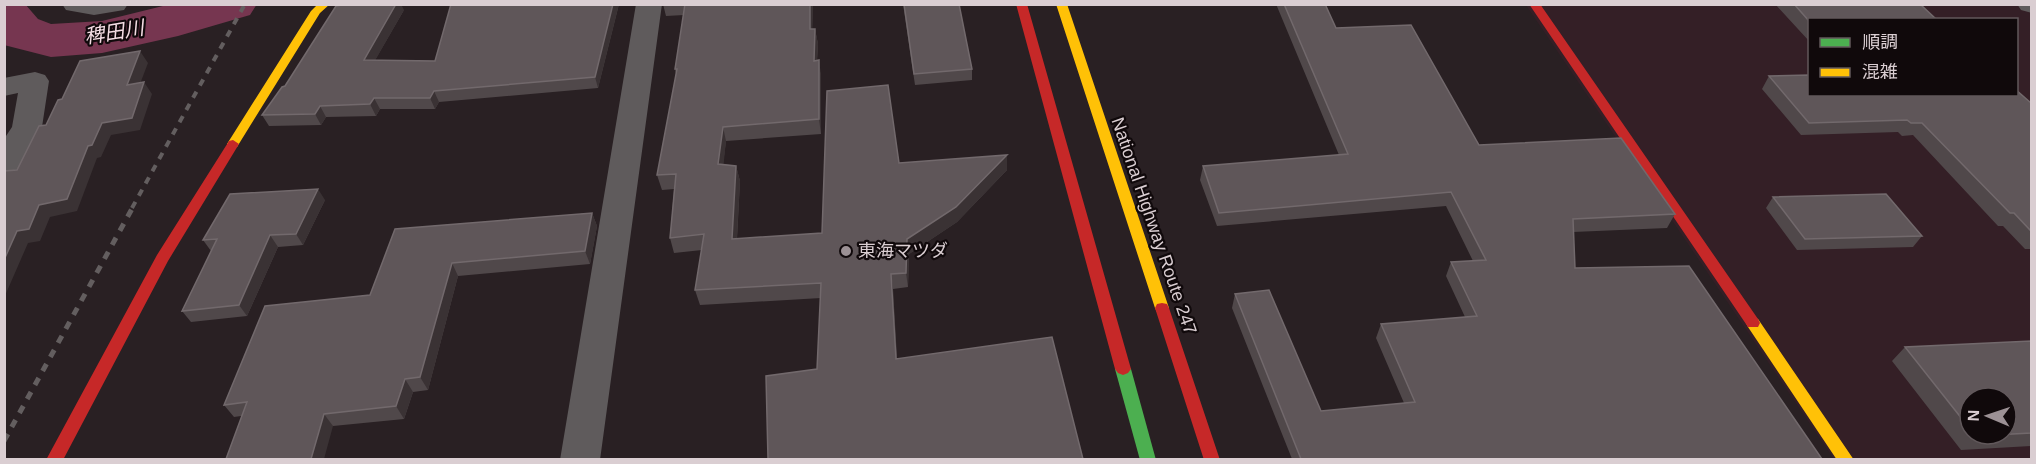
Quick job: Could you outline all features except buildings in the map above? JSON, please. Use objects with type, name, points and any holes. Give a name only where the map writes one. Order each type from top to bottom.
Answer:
[{"type":"main road","points":[[54,459],[162,259],[316,11],[325,4]]},
{"type":"main road","points":[[1021,4],[1148,459]]},
{"type":"main road","name":"National Highway Route 247","points":[[1061,4],[1212,459]]},
{"type":"main road","points":[[1534,4],[1846,459]]},
{"type":"street","points":[[75,4],[94,7],[115,4]]},
{"type":"street","points":[[580,459],[649,4]]},
{"type":"street","points":[[4,87],[35,81],[27,127],[4,166]]},
{"type":"shaded area","points":[[1526,5],[2031,5],[2031,459],[1834,459]]},
{"type":"waterway","name":"稗田川","points":[[4,13],[22,33],[51,41],[102,37],[231,4]]},
{"type":"railway","points":[[132,208],[245,4]]},
{"type":"railway","points":[[4,441],[133,207]]},
{"type":"traffic: fast","points":[[1123,369],[1148,460]]},
{"type":"traffic: slow","points":[[233,144],[316,11],[325,4]]},
{"type":"traffic: slow","points":[[1061,4],[1162,308]]},
{"type":"traffic: slow","points":[[1753,323],[1846,460]]},
{"type":"traffic: jam","points":[[1021,4],[1123,369]]},
{"type":"traffic: jam","points":[[1534,4],[1753,323]]},
{"type":"traffic: jam","points":[[54,460],[162,259],[233,144]]},
{"type":"traffic: jam","points":[[1162,308],[1212,460]]},
{"type":"place","name":"東海マツダ","points":[[846,251]]}]
